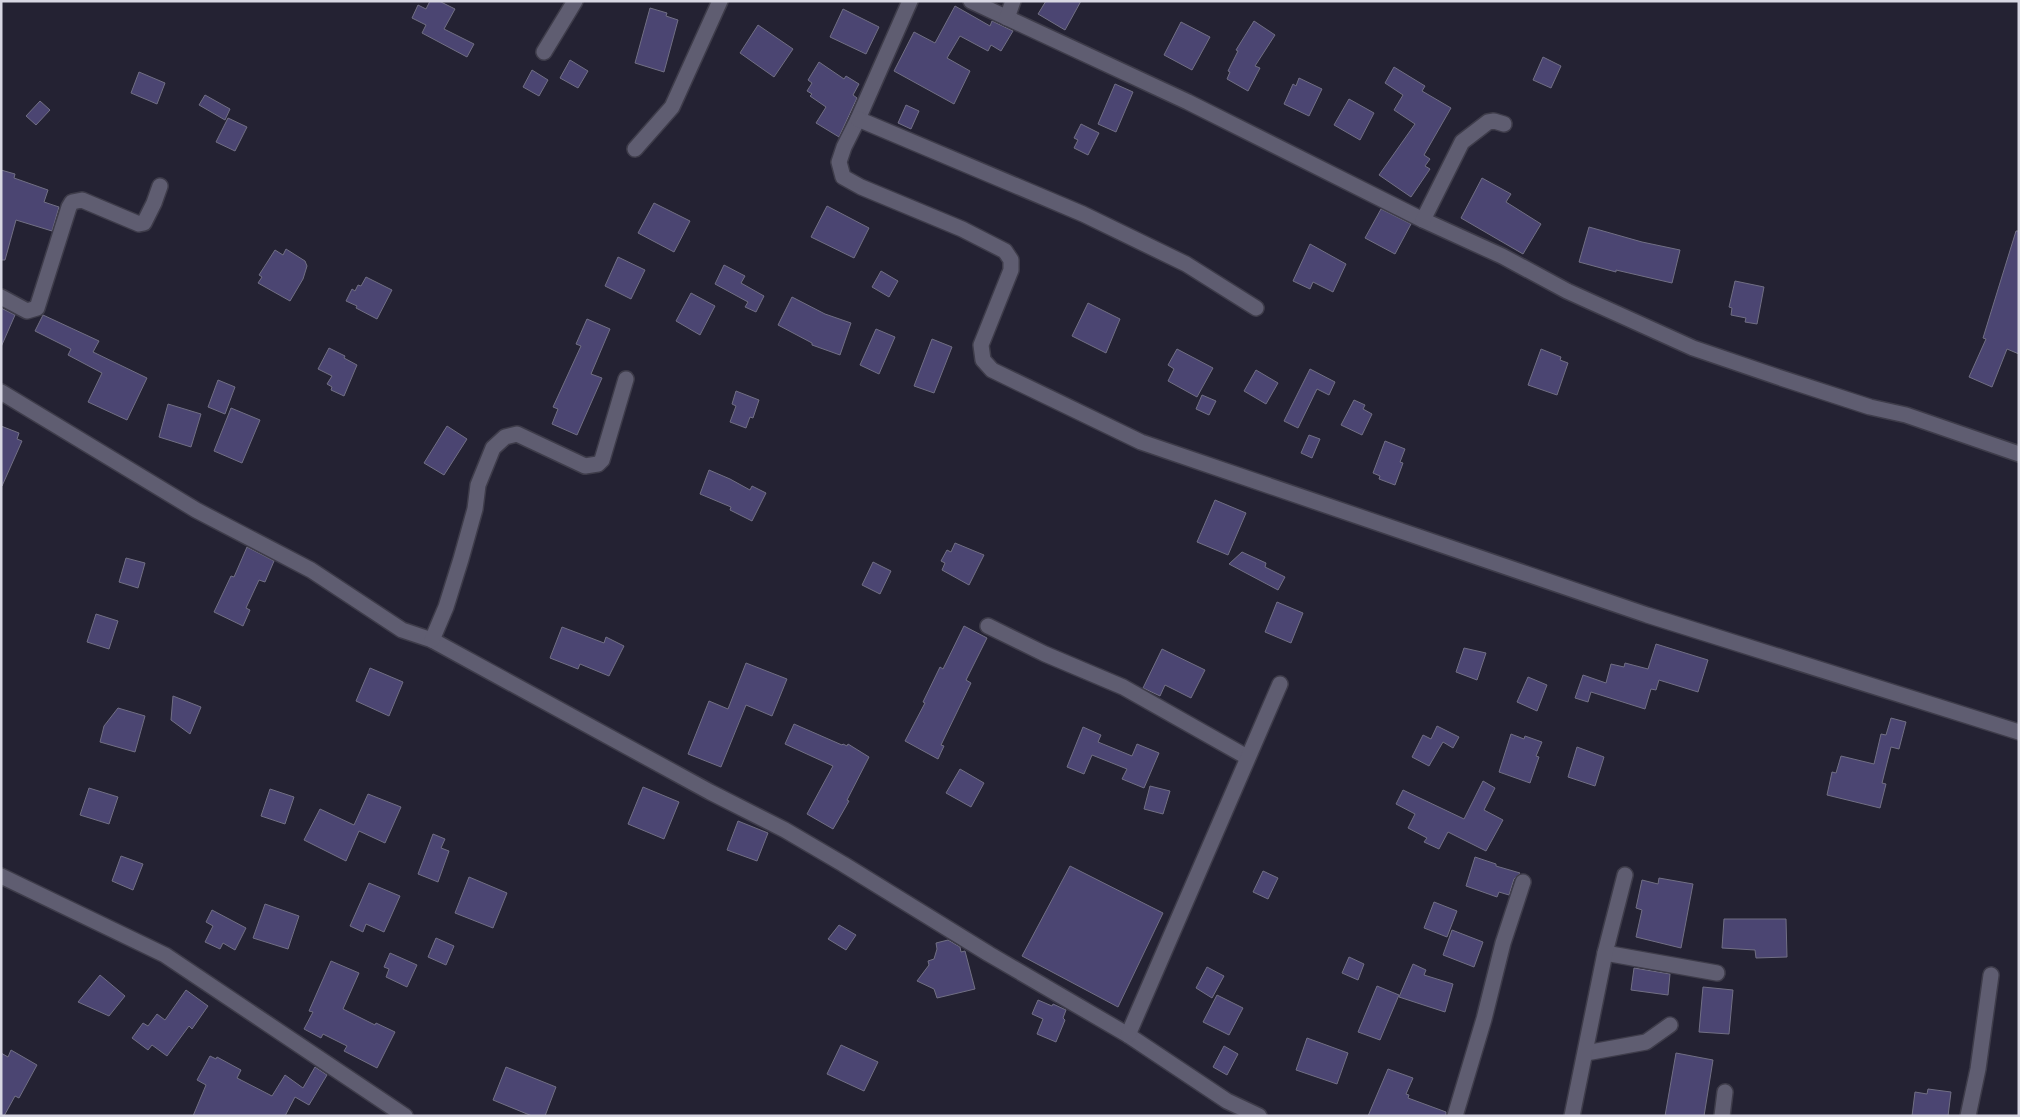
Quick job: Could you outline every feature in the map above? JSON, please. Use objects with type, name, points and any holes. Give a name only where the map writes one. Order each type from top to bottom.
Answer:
[{"type":"street","points":[[544,52],[575,1]]},
{"type":"street","points":[[635,148],[672,107],[720,1]]},
{"type":"street","points":[[910,1],[838,162],[843,177],[861,187],[962,229],[1005,252],[1010,260],[1011,270],[981,345],[983,360],[992,370],[1141,442],[1294,496],[1647,615],[2019,732]]},
{"type":"street","points":[[971,1],[1188,102],[1423,220],[1502,256],[1567,291],[1693,348],[1778,378],[1870,407],[1906,415],[2019,454]]},
{"type":"street","points":[[1007,18],[1013,1]]},
{"type":"street","points":[[858,119],[1083,214],[1186,264],[1256,308]]},
{"type":"street","points":[[1423,220],[1462,142],[1488,122],[1494,121],[1504,124]]},
{"type":"street","points":[[1,297],[27,311],[37,308],[68,207],[72,202],[82,200],[139,224],[144,223],[160,186]]},
{"type":"street","points":[[432,640],[446,607],[475,510],[478,485],[493,448],[505,438],[517,434],[585,466],[598,464],[602,460],[626,379]]},
{"type":"street","points":[[1,392],[196,510],[311,570],[402,630],[432,640],[710,792],[785,830],[989,954],[1128,1035],[1227,1101],[1259,1116]]},
{"type":"street","points":[[988,626],[1045,654],[1123,687],[1247,757]]},
{"type":"street","points":[[1128,1035],[1280,684]]},
{"type":"street","points":[[1572,1116],[1605,953],[1625,875]]},
{"type":"street","points":[[1,876],[165,955],[405,1116]]},
{"type":"street","points":[[1454,1116],[1484,1019],[1503,943],[1523,882]]},
{"type":"street","points":[[1605,953],[1717,973]]},
{"type":"street","points":[[1968,1116],[1978,1069],[1992,975]]},
{"type":"street","points":[[1586,1053],[1646,1042],[1670,1025]]},
{"type":"street","points":[[1722,1116],[1725,1092]]},
{"type":"building","points":[[430,1],[439,1],[455,9],[444,29],[474,44],[467,57],[422,33],[426,25],[412,18],[418,5],[426,9]]},
{"type":"building","points":[[1046,1],[1081,1],[1065,30],[1038,14]]},
{"type":"building","points":[[955,6],[990,26],[992,21],[1013,31],[1001,51],[991,45],[988,51],[960,36],[947,58],[970,71],[954,104],[894,71],[914,32],[935,43]]},
{"type":"building","points":[[650,8],[667,13],[666,16],[678,20],[664,72],[635,63]]},
{"type":"building","points":[[843,9],[879,27],[866,54],[830,37]]},
{"type":"building","points":[[1254,21],[1275,35],[1255,66],[1260,68],[1248,91],[1227,79],[1230,72],[1228,71],[1238,51],[1236,50]]},
{"type":"building","points":[[1181,22],[1210,37],[1192,70],[1164,55]]},
{"type":"building","points":[[758,25],[793,49],[774,77],[740,53]]},
{"type":"building","points":[[1543,57],[1561,66],[1551,88],[1533,80]]},
{"type":"building","points":[[570,60],[588,71],[578,88],[560,78]]},
{"type":"building","points":[[819,62],[844,79],[846,76],[859,84],[853,95],[857,98],[839,137],[816,123],[826,107],[810,96],[812,94],[807,91],[812,83],[808,80]]},
{"type":"building","points":[[1394,67],[1425,86],[1422,91],[1451,108],[1424,155],[1430,159],[1425,166],[1430,169],[1411,197],[1379,175],[1415,124],[1394,110],[1403,95],[1385,83]]},
{"type":"building","points":[[532,70],[548,80],[539,96],[523,87]]},
{"type":"building","points":[[139,72],[165,83],[157,104],[131,93]]},
{"type":"building","points":[[1299,78],[1322,89],[1309,116],[1284,104],[1293,84],[1296,86]]},
{"type":"building","points":[[1115,84],[1133,92],[1116,132],[1098,124]]},
{"type":"building","points":[[205,95],[230,109],[225,120],[199,105]]},
{"type":"building","points":[[1349,99],[1374,113],[1360,140],[1334,125]]},
{"type":"building","points":[[40,101],[50,110],[36,125],[26,116]]},
{"type":"building","points":[[906,105],[919,111],[911,129],[898,123]]},
{"type":"building","points":[[228,118],[247,127],[235,151],[216,142]]},
{"type":"building","points":[[1081,124],[1099,133],[1088,155],[1074,148],[1078,140],[1074,138]]},
{"type":"building","points":[[1,170],[15,174],[14,178],[48,190],[44,202],[59,207],[52,231],[16,220],[5,260],[1,260]]},
{"type":"building","points":[[1482,178],[1511,194],[1506,202],[1541,224],[1523,254],[1461,218]]},
{"type":"building","points":[[654,203],[690,221],[674,252],[638,233]]},
{"type":"building","points":[[827,206],[869,228],[854,258],[811,237]]},
{"type":"building","points":[[1381,209],[1411,224],[1395,254],[1365,238]]},
{"type":"building","points":[[1589,227],[1642,242],[1680,250],[1672,283],[1616,270],[1616,272],[1579,262]]},
{"type":"building","points":[[2016,231],[2019,231],[2019,354],[2007,349],[1992,387],[1969,377],[1986,339],[1983,338]]},
{"type":"building","points":[[1310,244],[1346,264],[1333,292],[1313,282],[1310,289],[1293,281]]},
{"type":"building","points":[[286,249],[305,261],[307,266],[303,279],[290,301],[258,283],[262,277],[259,275],[275,250],[283,255]]},
{"type":"building","points":[[618,257],[645,270],[631,299],[605,286]]},
{"type":"building","points":[[724,265],[745,276],[741,283],[764,296],[756,312],[745,307],[748,302],[715,284]]},
{"type":"building","points":[[881,271],[898,281],[889,297],[872,287]]},
{"type":"building","points":[[366,277],[392,290],[377,319],[346,301],[352,289],[355,291],[358,285],[361,286]]},
{"type":"building","points":[[1735,281],[1764,287],[1757,324],[1745,322],[1746,318],[1731,315],[1732,308],[1729,307]]},
{"type":"building","points":[[691,293],[715,306],[700,335],[676,321]]},
{"type":"building","points":[[792,297],[825,314],[851,323],[840,355],[812,345],[812,343],[778,325]]},
{"type":"building","points":[[1088,303],[1120,319],[1106,353],[1072,336]]},
{"type":"building","points":[[1,308],[15,315],[1,347]]},
{"type":"building","points":[[43,315],[99,341],[93,352],[147,378],[127,420],[88,402],[102,373],[68,355],[71,349],[35,331]]},
{"type":"building","points":[[587,319],[610,329],[591,374],[602,378],[577,435],[552,424],[558,409],[553,407],[581,346],[576,344]]},
{"type":"building","points":[[876,329],[895,337],[879,374],[860,365]]},
{"type":"building","points":[[932,339],[952,347],[934,393],[914,386]]},
{"type":"building","points":[[329,348],[357,365],[344,396],[331,390],[332,387],[327,384],[332,376],[318,369]]},
{"type":"building","points":[[1177,349],[1213,368],[1197,397],[1168,381],[1174,369],[1168,365]]},
{"type":"building","points":[[1541,349],[1561,357],[1560,360],[1568,363],[1557,395],[1528,385]]},
{"type":"building","points":[[1310,369],[1335,382],[1329,395],[1317,389],[1298,428],[1284,421]]},
{"type":"building","points":[[1256,370],[1278,383],[1266,404],[1244,391]]},
{"type":"building","points":[[218,380],[235,387],[225,414],[208,407]]},
{"type":"building","points":[[736,391],[759,400],[753,418],[750,417],[746,428],[730,422],[736,406],[732,404]]},
{"type":"building","points":[[1202,395],[1216,401],[1209,415],[1196,409]]},
{"type":"building","points":[[1354,400],[1365,405],[1363,409],[1372,414],[1362,435],[1341,425]]},
{"type":"building","points":[[168,404],[201,414],[191,447],[159,437]]},
{"type":"building","points":[[231,408],[260,420],[242,463],[214,451]]},
{"type":"building","points":[[1,426],[19,433],[17,439],[22,441],[2,486]]},
{"type":"building","points":[[447,426],[467,439],[444,475],[424,463]]},
{"type":"building","points":[[1309,435],[1320,439],[1312,458],[1301,453]]},
{"type":"building","points":[[1385,441],[1405,449],[1400,462],[1403,463],[1395,485],[1379,479],[1380,476],[1373,473]]},
{"type":"building","points":[[709,470],[750,490],[752,486],[766,493],[752,521],[730,510],[731,507],[700,494]]},
{"type":"building","points":[[1215,500],[1246,513],[1228,555],[1197,542]]},
{"type":"building","points":[[955,543],[984,555],[969,585],[942,570],[945,563],[941,561],[947,550],[951,552]]},
{"type":"building","points":[[247,547],[274,561],[265,582],[259,580],[246,608],[250,610],[243,626],[214,612],[231,576],[234,577]]},
{"type":"building","points":[[1242,552],[1266,563],[1265,567],[1285,577],[1278,590],[1229,564]]},
{"type":"building","points":[[126,558],[145,563],[138,588],[119,582]]},
{"type":"building","points":[[873,562],[891,571],[880,594],[862,585]]},
{"type":"building","points":[[1277,602],[1303,613],[1291,643],[1265,632]]},
{"type":"building","points":[[96,614],[118,621],[109,649],[87,642]]},
{"type":"building","points":[[964,626],[987,638],[966,680],[971,683],[941,745],[944,746],[938,759],[905,741],[925,703],[923,702],[940,667],[943,669]]},
{"type":"building","points":[[562,627],[604,643],[606,637],[624,646],[609,676],[580,664],[578,669],[550,658]]},
{"type":"building","points":[[1656,644],[1708,660],[1698,692],[1659,680],[1656,690],[1651,689],[1645,709],[1591,692],[1588,702],[1575,698],[1583,675],[1606,683],[1611,664],[1624,667],[1625,663],[1648,669]]},
{"type":"building","points":[[1464,648],[1486,653],[1477,680],[1456,672]]},
{"type":"building","points":[[1162,649],[1205,670],[1191,698],[1165,685],[1160,696],[1143,688]]},
{"type":"building","points":[[746,663],[787,679],[772,716],[746,705],[721,767],[688,754],[709,701],[728,709]]},
{"type":"building","points":[[370,668],[403,682],[389,716],[356,701]]},
{"type":"building","points":[[1528,677],[1547,685],[1537,711],[1517,702]]},
{"type":"building","points":[[173,696],[201,707],[190,734],[171,720]]},
{"type":"building","points":[[118,708],[145,716],[135,752],[100,742],[104,726]]},
{"type":"building","points":[[1891,718],[1906,722],[1899,749],[1891,747],[1882,783],[1886,784],[1880,808],[1827,795],[1832,772],[1836,773],[1841,756],[1874,764],[1881,734],[1886,735]]},
{"type":"building","points":[[794,724],[842,745],[847,746],[848,744],[869,757],[847,800],[849,801],[833,829],[807,814],[833,766],[785,744]]},
{"type":"building","points":[[1437,726],[1459,737],[1453,748],[1443,742],[1429,766],[1412,757],[1423,735],[1431,739]]},
{"type":"building","points":[[1083,727],[1101,735],[1098,742],[1132,756],[1137,744],[1159,753],[1144,788],[1122,779],[1127,769],[1092,755],[1084,774],[1067,767]]},
{"type":"building","points":[[1511,734],[1524,739],[1525,736],[1542,742],[1536,756],[1539,757],[1530,783],[1499,772]]},
{"type":"building","points":[[1577,747],[1604,757],[1595,786],[1568,777]]},
{"type":"building","points":[[960,769],[984,783],[971,807],[946,793]]},
{"type":"building","points":[[1483,781],[1495,788],[1484,810],[1503,820],[1486,851],[1448,832],[1439,849],[1424,842],[1427,838],[1408,828],[1415,814],[1396,804],[1403,790],[1464,819]]},
{"type":"building","points":[[1150,786],[1170,791],[1163,814],[1144,809]]},
{"type":"building","points":[[643,787],[679,802],[664,839],[628,824]]},
{"type":"building","points":[[89,788],[118,797],[109,824],[80,815]]},
{"type":"building","points":[[270,789],[294,797],[285,824],[261,816]]},
{"type":"building","points":[[368,794],[401,807],[385,843],[359,831],[346,861],[304,840],[320,809],[354,825]]},
{"type":"building","points":[[738,821],[768,833],[757,861],[727,850]]},
{"type":"building","points":[[433,834],[445,839],[441,848],[449,851],[438,882],[418,874]]},
{"type":"building","points":[[121,856],[143,864],[133,890],[112,881]]},
{"type":"building","points":[[1475,857],[1520,873],[1514,879],[1509,895],[1499,892],[1497,897],[1466,886]]},
{"type":"building","points":[[1070,866],[1163,913],[1118,1007],[1022,956]]},
{"type":"building","points":[[1263,871],[1278,878],[1268,899],[1253,892]]},
{"type":"building","points":[[469,877],[507,893],[493,928],[455,913]]},
{"type":"building","points":[[1659,878],[1693,884],[1681,948],[1636,937],[1642,910],[1636,908],[1642,880],[1658,884]]},
{"type":"building","points":[[369,883],[400,896],[384,932],[366,924],[363,932],[350,926]]},
{"type":"building","points":[[1434,902],[1457,911],[1447,937],[1424,928]]},
{"type":"building","points":[[265,904],[299,916],[288,949],[253,938]]},
{"type":"building","points":[[212,910],[246,928],[235,950],[223,943],[220,949],[205,942],[213,926],[206,922]]},
{"type":"building","points":[[1724,919],[1786,919],[1787,957],[1756,958],[1755,950],[1722,948]]},
{"type":"building","points":[[839,925],[856,935],[846,950],[828,939]]},
{"type":"building","points":[[1452,930],[1483,942],[1474,967],[1443,955]]},
{"type":"building","points":[[436,938],[454,946],[446,965],[428,957]]},
{"type":"building","points":[[948,940],[960,947],[961,952],[965,951],[975,989],[937,998],[934,989],[917,981],[929,965],[928,961],[934,959],[937,949],[936,943]]},
{"type":"building","points":[[390,953],[417,965],[407,987],[386,977],[389,969],[384,967]]},
{"type":"building","points":[[1349,957],[1364,964],[1358,980],[1342,973]]},
{"type":"building","points":[[331,961],[359,973],[343,1009],[375,1025],[376,1023],[395,1032],[377,1068],[344,1051],[347,1046],[323,1034],[321,1038],[304,1029],[313,1012],[309,1011]]},
{"type":"building","points":[[1413,964],[1426,970],[1424,975],[1453,984],[1445,1012],[1399,997]]},
{"type":"building","points":[[1207,967],[1224,976],[1212,998],[1196,988]]},
{"type":"building","points":[[1634,968],[1670,974],[1668,995],[1631,990]]},
{"type":"building","points":[[100,975],[125,996],[109,1016],[78,1002]]},
{"type":"building","points":[[1377,986],[1399,995],[1380,1040],[1358,1032]]},
{"type":"building","points":[[1703,987],[1733,990],[1729,1034],[1699,1032]]},
{"type":"building","points":[[186,990],[208,1006],[192,1029],[189,1026],[167,1056],[152,1045],[148,1050],[132,1038],[143,1023],[148,1026],[157,1014],[165,1020]]},
{"type":"building","points":[[1217,995],[1243,1008],[1229,1035],[1203,1022]]},
{"type":"building","points":[[1038,1000],[1066,1010],[1063,1018],[1065,1020],[1056,1042],[1037,1034],[1043,1019],[1032,1014]]},
{"type":"building","points":[[1307,1038],[1348,1053],[1337,1084],[1296,1070]]},
{"type":"building","points":[[841,1045],[878,1062],[864,1091],[827,1074]]},
{"type":"building","points":[[1224,1046],[1238,1054],[1227,1075],[1213,1067]]},
{"type":"building","points":[[11,1050],[37,1065],[19,1098],[15,1096],[4,1116],[1,1116],[1,1053],[8,1057]]},
{"type":"building","points":[[1676,1053],[1713,1060],[1704,1116],[1665,1116]]},
{"type":"building","points":[[210,1056],[216,1059],[217,1057],[241,1070],[237,1078],[272,1096],[285,1075],[303,1088],[315,1067],[327,1075],[309,1105],[295,1097],[285,1116],[193,1116],[206,1085],[197,1080]]},
{"type":"building","points":[[506,1067],[556,1087],[545,1116],[532,1116],[493,1100]]},
{"type":"building","points":[[1388,1069],[1413,1078],[1406,1094],[1409,1095],[1408,1098],[1446,1112],[1446,1116],[1368,1116]]},
{"type":"building","points":[[1928,1089],[1951,1092],[1948,1116],[1912,1116],[1915,1092],[1927,1094]]}]
